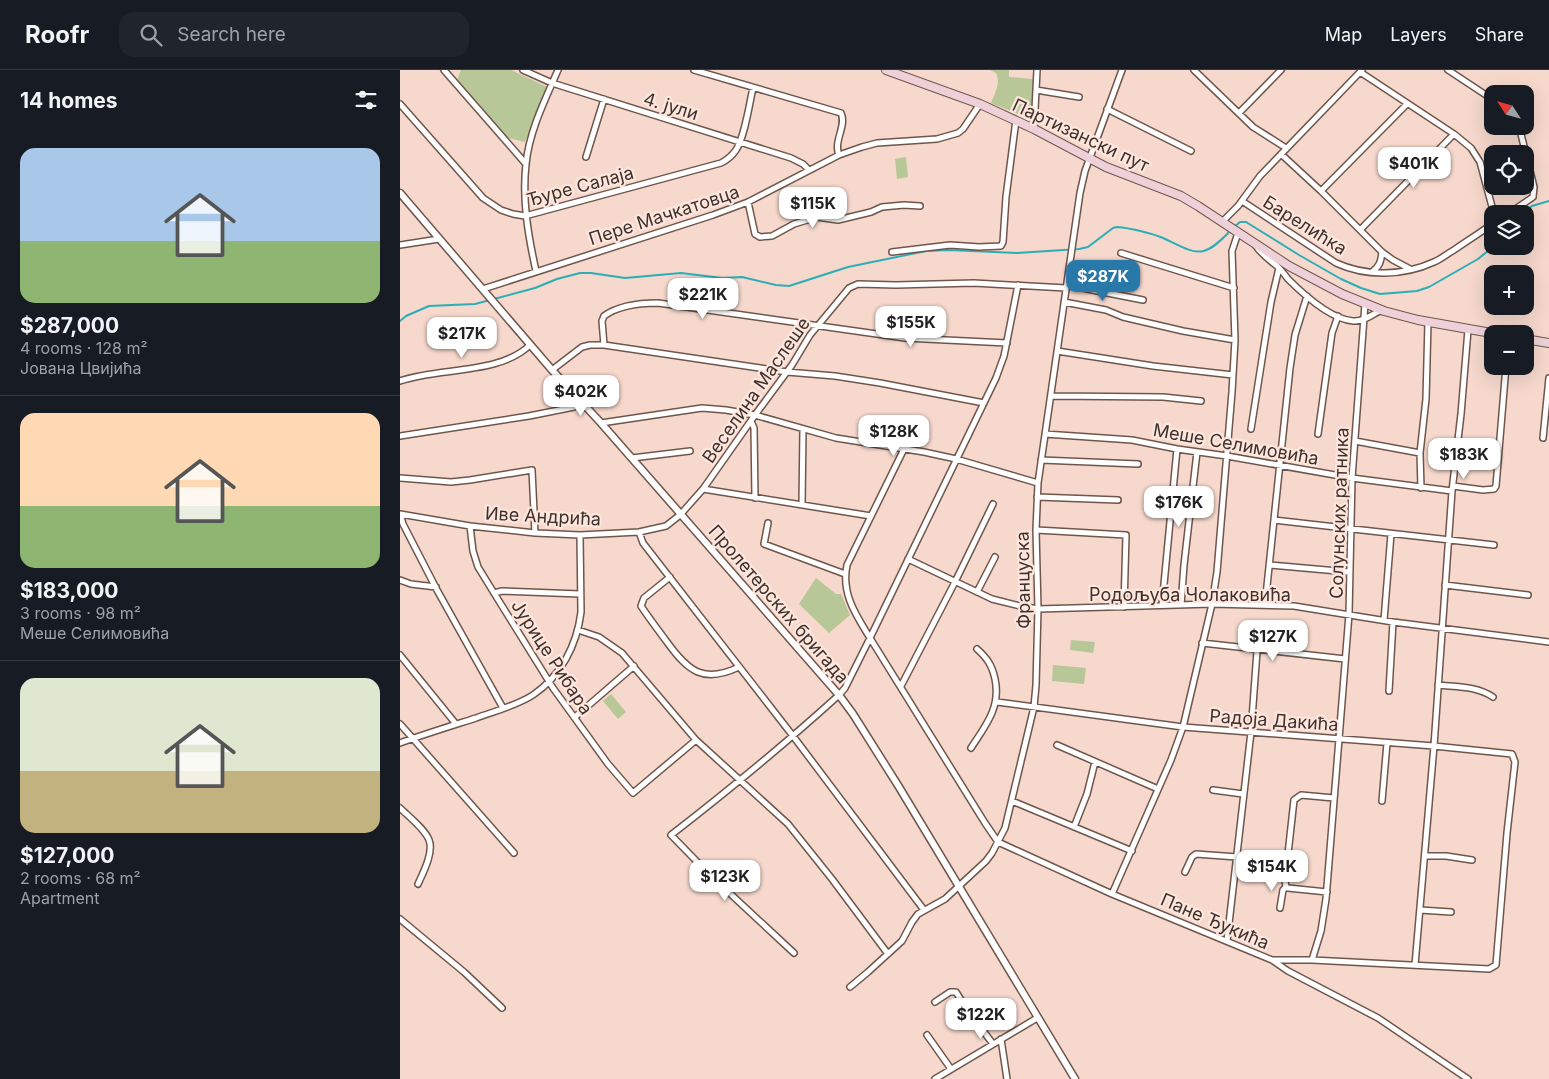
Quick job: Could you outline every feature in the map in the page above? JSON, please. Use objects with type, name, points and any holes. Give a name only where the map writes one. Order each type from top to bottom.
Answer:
[{"type":"main road","name":"Партизански пут","points":[[886,70],[980,104],[1016,120],[1106,167],[1181,196],[1302,274],[1330,289],[1382,310],[1428,322],[1484,332]]},
{"type":"main road","points":[[1534,340],[1549,343]]},
{"type":"street","points":[[444,70],[526,164]]},
{"type":"street","name":"4. јули","points":[[523,70],[552,82],[799,161],[809,170]]},
{"type":"street","points":[[536,271],[526,216],[526,164],[534,129],[558,70]]},
{"type":"street","points":[[694,70],[840,113],[842,120],[837,148],[839,155]]},
{"type":"street","points":[[1034,129],[1037,70]]},
{"type":"street","points":[[1090,159],[1122,70]]},
{"type":"street","points":[[1239,113],[1280,70]]},
{"type":"street","points":[[1448,70],[1484,94]]},
{"type":"street","points":[[1198,71],[1259,131],[1286,148]]},
{"type":"street","points":[[1223,223],[1260,176],[1361,71],[1407,104],[1454,134],[1471,148],[1478,157],[1491,205]]},
{"type":"street","points":[[741,142],[754,88]]},
{"type":"street","points":[[1036,90],[1079,97]]},
{"type":"street","points":[[586,157],[604,99]]},
{"type":"street","name":"Ђуре Салаја","points":[[400,104],[483,198],[501,210],[526,216],[720,163],[733,155],[741,142]]},
{"type":"street","name":"Пере Мачкатовца","points":[[484,290],[536,271],[748,202],[839,155],[877,143],[936,139],[958,133],[963,129],[980,104]]},
{"type":"street","points":[[1321,191],[1407,104]]},
{"type":"street","points":[[1107,109],[1191,151]]},
{"type":"street","points":[[892,252],[950,245],[1001,246],[1003,242],[1006,197],[1016,120]]},
{"type":"street","points":[[1360,230],[1454,134]]},
{"type":"street","points":[[1522,135],[1534,187],[1533,198],[1522,205]]},
{"type":"street","points":[[1280,154],[1321,191],[1382,252],[1410,269]]},
{"type":"street","name":"Француска","points":[[924,910],[939,904],[960,887],[986,861],[998,842],[1012,801],[1034,707],[1038,663],[1036,530],[1038,483],[1082,182],[1090,159]]},
{"type":"street","name":"Пролетерских бригада","points":[[400,193],[498,305],[530,345],[632,458],[839,695],[863,730],[960,887],[1074,1079]]},
{"type":"street","name":"Барелићка","points":[[1242,201],[1336,263],[1372,273],[1410,269],[1436,261],[1484,229]]},
{"type":"street","points":[[748,202],[755,234],[764,237],[772,236],[794,224],[817,217],[838,220],[871,212],[882,207],[920,206]]},
{"type":"street","points":[[1112,894],[1132,851],[1183,727],[1212,604],[1217,572],[1233,375],[1235,340],[1232,251],[1236,231]]},
{"type":"street","points":[[400,245],[439,239]]},
{"type":"street","name":"Партизански пут","points":[[1254,243],[1261,253],[1307,296],[1338,316],[1352,321],[1364,320]]},
{"type":"street","points":[[1372,273],[1379,266],[1382,252]]},
{"type":"street","points":[[1121,253],[1234,288]]},
{"type":"street","points":[[1251,429],[1269,311],[1279,268]]},
{"type":"street","name":"Веселина Маслеше","points":[[680,515],[703,489],[787,372],[810,335],[849,288],[858,284],[878,286],[974,282],[1018,285]]},
{"type":"street","points":[[794,953],[708,873],[671,835],[740,781],[845,688],[984,403],[1001,363],[1007,343],[1018,285],[1067,286],[1143,300]]},
{"type":"street","points":[[1266,604],[1279,466],[1295,335],[1307,296]]},
{"type":"street","points":[[1064,302],[1106,310],[1124,317],[1183,331],[1235,340]]},
{"type":"street","points":[[604,345],[602,321],[604,316],[621,308],[644,303],[658,303],[905,338],[1007,343]]},
{"type":"street","name":"Солунских ратника","points":[[1312,960],[1321,931],[1327,892],[1340,739],[1349,614],[1352,478],[1365,304]]},
{"type":"street","points":[[1364,320],[1382,310]]},
{"type":"street","points":[[1318,434],[1332,333],[1338,316]]},
{"type":"street","points":[[1421,488],[1420,453],[1426,399],[1428,322]]},
{"type":"street","points":[[1415,965],[1434,746],[1453,489],[1468,330]]},
{"type":"street","points":[[400,381],[423,375],[495,363],[516,356],[530,345]]},
{"type":"street","points":[[552,370],[582,347],[604,345],[787,372],[835,376],[984,403]]},
{"type":"street","points":[[1058,350],[1153,366],[1233,375]]},
{"type":"street","name":"Меше Селимовића","points":[[1045,434],[1117,438],[1421,488],[1494,489],[1498,470],[1505,375]]},
{"type":"street","points":[[1543,438],[1549,378]]},
{"type":"street","points":[[1051,396],[1163,397],[1201,401]]},
{"type":"street","points":[[400,436],[529,416],[574,407],[581,401]]},
{"type":"street","points":[[601,423],[710,407],[755,415],[836,438],[956,459],[1038,483]]},
{"type":"street","points":[[750,421],[754,428],[754,498]]},
{"type":"street","points":[[802,505],[803,429]]},
{"type":"street","points":[[1355,441],[1420,453]]},
{"type":"street","points":[[904,449],[847,565],[848,598],[870,638],[998,842]]},
{"type":"street","points":[[1162,605],[1176,449]]},
{"type":"street","points":[[632,458],[690,451]]},
{"type":"street","points":[[1181,605],[1197,452]]},
{"type":"street","points":[[1041,460],[1138,464]]},
{"type":"street","points":[[400,478],[451,482],[532,470],[535,533]]},
{"type":"street","points":[[703,489],[871,516]]},
{"type":"street","points":[[1037,497],[1118,500]]},
{"type":"street","points":[[901,686],[994,504]]},
{"type":"street","points":[[400,514],[403,524],[436,587],[504,708]]},
{"type":"street","name":"Иве Андрића","points":[[400,514],[470,526],[535,533],[580,535],[639,532],[666,526],[680,515]]},
{"type":"street","points":[[1274,520],[1494,545]]},
{"type":"street","points":[[768,523],[764,544],[846,574]]},
{"type":"street","name":"Јурице Рибара","points":[[470,526],[473,551],[478,567],[548,682],[608,764],[633,794],[696,740]]},
{"type":"street","points":[[1036,530],[1126,535],[1124,607]]},
{"type":"street","points":[[639,532],[643,543],[793,736],[924,910],[912,922],[902,941],[850,986]]},
{"type":"street","points":[[1384,620],[1391,534]]},
{"type":"street","points":[[400,743],[504,708],[532,695],[558,672],[569,654],[578,630],[581,612],[580,535]]},
{"type":"street","points":[[977,592],[995,557]]},
{"type":"street","name":"Родољуба Чолаковића","points":[[908,559],[1004,603],[1038,609],[1266,604],[1294,606],[1393,622],[1549,642]]},
{"type":"street","points":[[1270,565],[1349,572]]},
{"type":"street","points":[[670,577],[644,598],[641,606],[678,657],[692,669],[706,674],[726,672],[739,667]]},
{"type":"street","points":[[400,580],[411,584],[436,587]]},
{"type":"street","points":[[1445,585],[1528,596]]},
{"type":"street","points":[[494,593],[502,591],[580,594]]},
{"type":"street","points":[[1389,691],[1393,622]]},
{"type":"street","points":[[578,630],[599,637],[622,653],[696,740],[788,824],[888,954]]},
{"type":"street","points":[[1202,643],[1345,659]]},
{"type":"street","points":[[972,748],[988,722],[997,702],[997,686],[993,668],[986,656],[977,649]]},
{"type":"street","points":[[1227,941],[1251,732],[1257,650]]},
{"type":"street","points":[[400,655],[456,724]]},
{"type":"street","points":[[575,717],[634,666]]},
{"type":"street","points":[[1438,685],[1476,689],[1486,692],[1493,698]]},
{"type":"street","name":"Радоја Дакића","points":[[997,702],[1183,727],[1387,742],[1512,754],[1515,762],[1501,889],[1496,963],[1494,967]]},
{"type":"street","points":[[400,724],[514,853]]},
{"type":"street","points":[[1382,801],[1387,742]]},
{"type":"street","points":[[1057,745],[1158,789]]},
{"type":"street","points":[[1074,827],[1083,808],[1095,762]]},
{"type":"street","points":[[1213,790],[1243,794]]},
{"type":"street","points":[[1280,908],[1283,890],[1286,886],[1294,800],[1301,795],[1334,798]]},
{"type":"street","points":[[1012,801],[1132,851]]},
{"type":"street","points":[[400,808],[425,833],[430,842],[426,865],[418,884]]},
{"type":"street","name":"Пане Ђукића","points":[[998,842],[1112,894],[1272,960],[1312,960],[1489,969],[1494,967]]},
{"type":"street","points":[[1185,872],[1192,857],[1196,854],[1237,857]]},
{"type":"street","points":[[1425,856],[1446,856],[1472,860]]},
{"type":"street","points":[[1286,886],[1291,889],[1327,892]]},
{"type":"street","points":[[1420,910],[1451,912]]},
{"type":"street","points":[[400,919],[464,972],[502,1008]]},
{"type":"street","points":[[1272,960],[1283,968],[1378,1018],[1468,1079]]},
{"type":"street","points":[[1283,968],[1288,960]]},
{"type":"street","points":[[934,1002],[950,992],[956,992],[993,1044]]},
{"type":"street","points":[[935,1079],[1037,1018]]},
{"type":"street","points":[[927,1035],[951,1070]]},
{"type":"street","points":[[1001,1039],[1007,1079]]},
{"type":"green space","points":[[461,70],[511,70],[546,87],[525,142],[505,136],[457,80]]},
{"type":"green space","points":[[990,70],[1009,70],[1009,77],[1033,79],[1032,116],[1030,119],[991,103],[998,80],[996,73]]},
{"type":"green space","points":[[906,157],[908,177],[897,179],[895,159]]},
{"type":"green space","points":[[816,578],[836,594],[841,594],[850,615],[829,633],[799,604]]},
{"type":"green space","points":[[1071,640],[1095,642],[1093,653],[1070,650]]},
{"type":"green space","points":[[1053,665],[1086,668],[1084,684],[1052,681]]},
{"type":"green space","points":[[611,694],[626,712],[618,719],[603,701]]},
{"type":"waterway","points":[[1534,205],[1549,201]]},
{"type":"waterway","points":[[1234,227],[1240,222],[1246,222],[1341,279],[1380,294],[1417,291],[1429,287],[1484,254]]},
{"type":"waterway","points":[[400,321],[406,316],[429,306],[475,304],[535,288],[557,279],[580,273],[625,278],[681,273],[722,278],[742,277],[789,286],[848,267],[926,251],[1017,253],[1079,249],[1088,247],[1117,227],[1153,234],[1184,248],[1199,252],[1213,247],[1231,230]]}]
